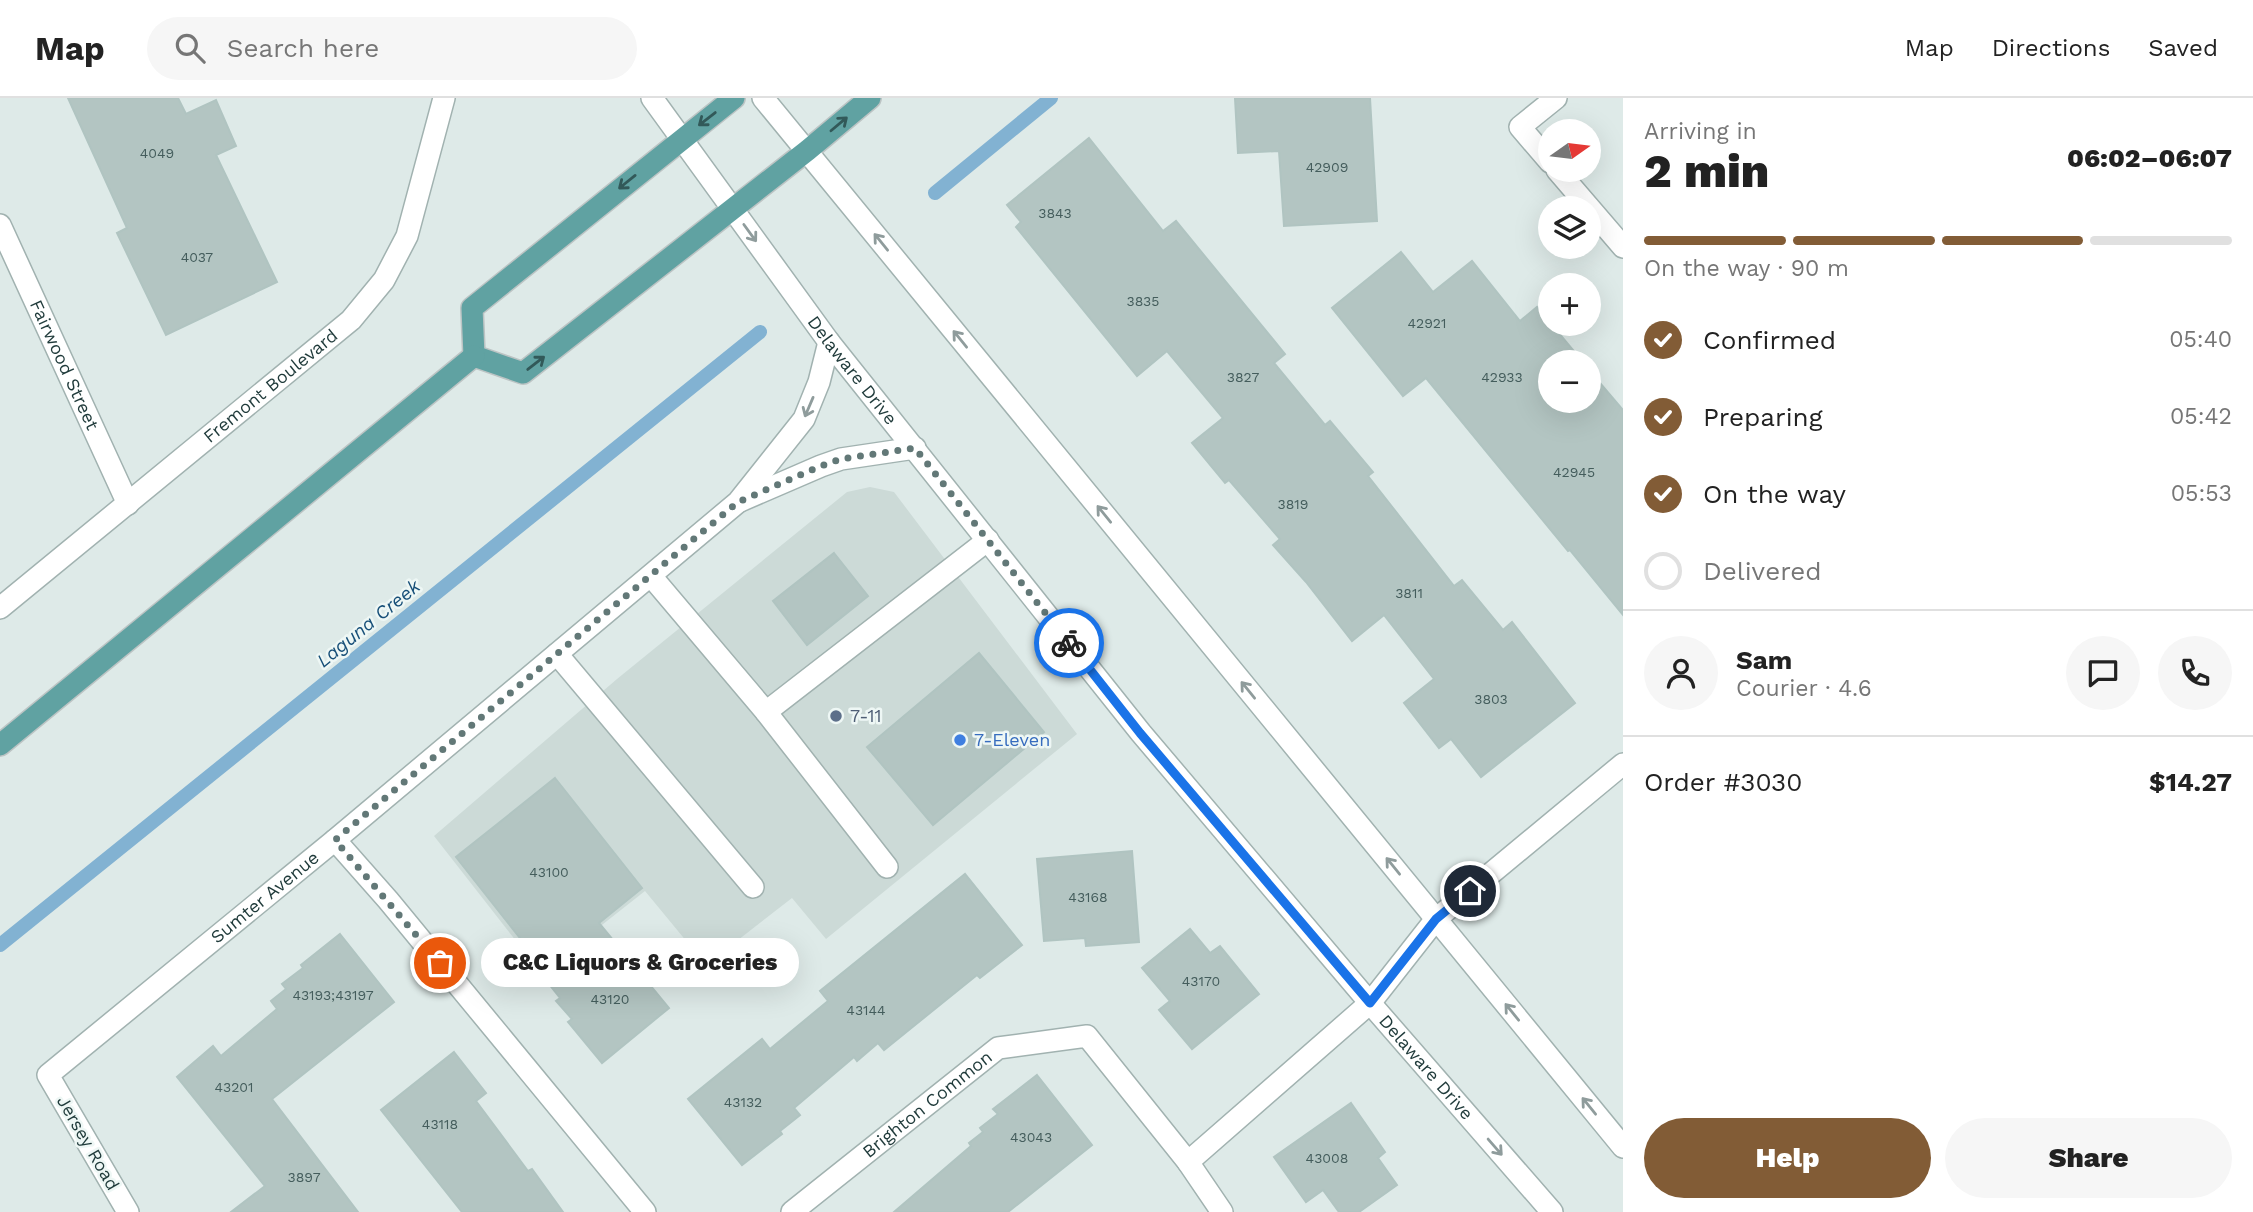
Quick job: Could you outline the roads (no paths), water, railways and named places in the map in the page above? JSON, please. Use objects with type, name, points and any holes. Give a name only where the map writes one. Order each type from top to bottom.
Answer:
[{"type":"main road","points":[[474,356],[472,308],[734,98]]},
{"type":"main road","points":[[474,356],[523,373],[808,150],[870,98]]},
{"type":"main road","points":[[0,745],[474,356]]},
{"type":"street","name":"Fremont Boulevard","points":[[0,608],[351,320],[384,280],[407,236],[444,98]]},
{"type":"street","name":"Delaware Drive","points":[[652,98],[829,342],[1140,733],[1552,1212]]},
{"type":"street","points":[[763,98],[1623,1147]]},
{"type":"street","points":[[1538,148],[1520,127],[1556,98]]},
{"type":"street","points":[[1567,182],[1623,247]]},
{"type":"street","name":"Fairwood Street","points":[[0,225],[128,504]]},
{"type":"street","name":"Sumter Avenue","points":[[48,1075],[335,840],[738,502],[804,419],[819,382],[829,342]]},
{"type":"street","name":"Sumter Avenue","points":[[738,502],[841,459],[915,448]]},
{"type":"street","points":[[766,712],[988,540]]},
{"type":"street","points":[[651,576],[766,712],[887,867]]},
{"type":"street","points":[[557,654],[753,887]]},
{"type":"street","points":[[1188,1162],[1370,1003],[1436,919],[1623,764]]},
{"type":"street","points":[[335,840],[388,900],[645,1212]]},
{"type":"street","name":"Brighton Common","points":[[792,1212],[998,1048],[1087,1036],[1188,1162],[1222,1212]]},
{"type":"street","name":"Jersey Road","points":[[48,1075],[128,1212]]},
{"type":"waterway","name":"Laguna Creek","points":[[935,193],[1051,98]]},
{"type":"waterway","name":"Laguna Creek","points":[[0,945],[760,332]]},
{"type":"place","name":"7-11","points":[[836,716]]},
{"type":"place","name":"7-Eleven","points":[[960,740]]},
{"type":"place","name":"C&C Liquors & Groceries","points":[[440,963]]}]
